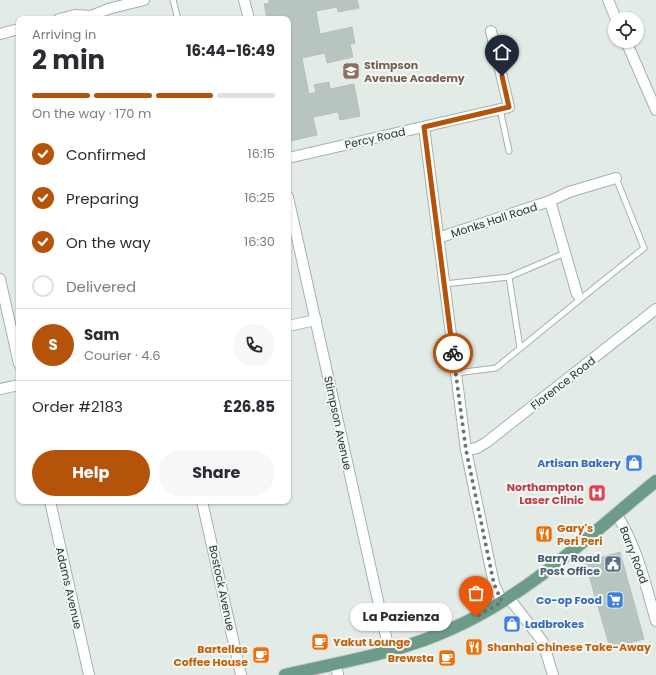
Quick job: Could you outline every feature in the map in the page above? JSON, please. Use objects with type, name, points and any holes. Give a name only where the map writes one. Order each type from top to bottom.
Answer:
[{"type":"main road","points":[[285,675],[336,669],[450,630],[482,614],[506,600],[656,481]]},
{"type":"street","points":[[95,16],[108,9],[144,0]]},
{"type":"street","points":[[244,0],[248,16]]},
{"type":"street","points":[[608,0],[613,12]]},
{"type":"street","points":[[71,16],[84,16]]},
{"type":"street","points":[[0,34],[16,30]]},
{"type":"street","points":[[491,31],[504,108]]},
{"type":"street","points":[[629,48],[656,110]]},
{"type":"street","name":"Percy Road","points":[[291,157],[504,108]]},
{"type":"street","points":[[424,127],[466,450],[494,584],[543,642],[553,675]]},
{"type":"street","points":[[550,201],[569,192],[616,178]]},
{"type":"street","name":"Monks Hall Road","points":[[438,238],[550,201],[577,298]]},
{"type":"street","name":"Stimpson Avenue","points":[[291,210],[389,650]]},
{"type":"street","points":[[0,279],[16,351]]},
{"type":"street","name":"Florence Road","points":[[466,450],[478,448],[487,442],[656,309]]},
{"type":"street","points":[[291,325],[316,320]]},
{"type":"street","points":[[0,389],[16,385]]},
{"type":"street","name":"Adams Avenue","points":[[51,504],[89,675]]},
{"type":"street","name":"Bostock Avenue","points":[[203,504],[241,675]]},
{"type":"street","name":"Barry Road","points":[[616,514],[625,528],[643,576],[656,620]]},
{"type":"lane","points":[[173,0],[177,16]]},
{"type":"lane","points":[[504,108],[509,151]]},
{"type":"lane","points":[[456,372],[496,368],[577,298],[644,248],[616,178]]},
{"type":"lane","points":[[444,284],[509,277],[565,253]]},
{"type":"lane","points":[[509,277],[520,348]]},
{"type":"building","points":[[269,0],[357,0],[359,8],[338,12],[337,7],[316,11],[320,34],[352,27],[355,43],[350,44],[353,57],[327,63],[325,53],[302,58],[309,94],[316,92],[314,85],[329,82],[330,89],[354,84],[360,116],[340,120],[338,112],[313,117],[317,135],[291,141],[291,16],[266,16],[264,4],[269,3]]},
{"type":"building","name":"Co-op Food","points":[[620,552],[644,639],[610,648],[585,562]]},
{"type":"way so far","points":[[453,353],[469,466],[494,584],[502,602],[476,617]]},
{"type":"place","name":"Stimpson Avenue Academy","points":[[351,71]]},
{"type":"place","name":"Artisan Bakery","points":[[634,463]]},
{"type":"place","name":"Northampton Laser Clinic","points":[[597,493]]},
{"type":"place","name":"Gary's Peri Peri","points":[[544,534]]},
{"type":"place","name":"Barry Road Post Office","points":[[613,564]]},
{"type":"place","name":"Co-op Food","points":[[615,600]]},
{"type":"place","name":"La Pazienza","points":[[476,617]]},
{"type":"place","name":"Ladbrokes","points":[[512,624]]},
{"type":"place","name":"Yakut Lounge","points":[[320,642]]},
{"type":"place","name":"Shanhai Chinese Take-Away","points":[[474,647]]},
{"type":"place","name":"Bartellas Coffee House","points":[[261,655]]},
{"type":"place","name":"Brewsta","points":[[447,658]]},
{"type":"route","points":[[453,353],[424,127],[509,107],[502,76]]}]
